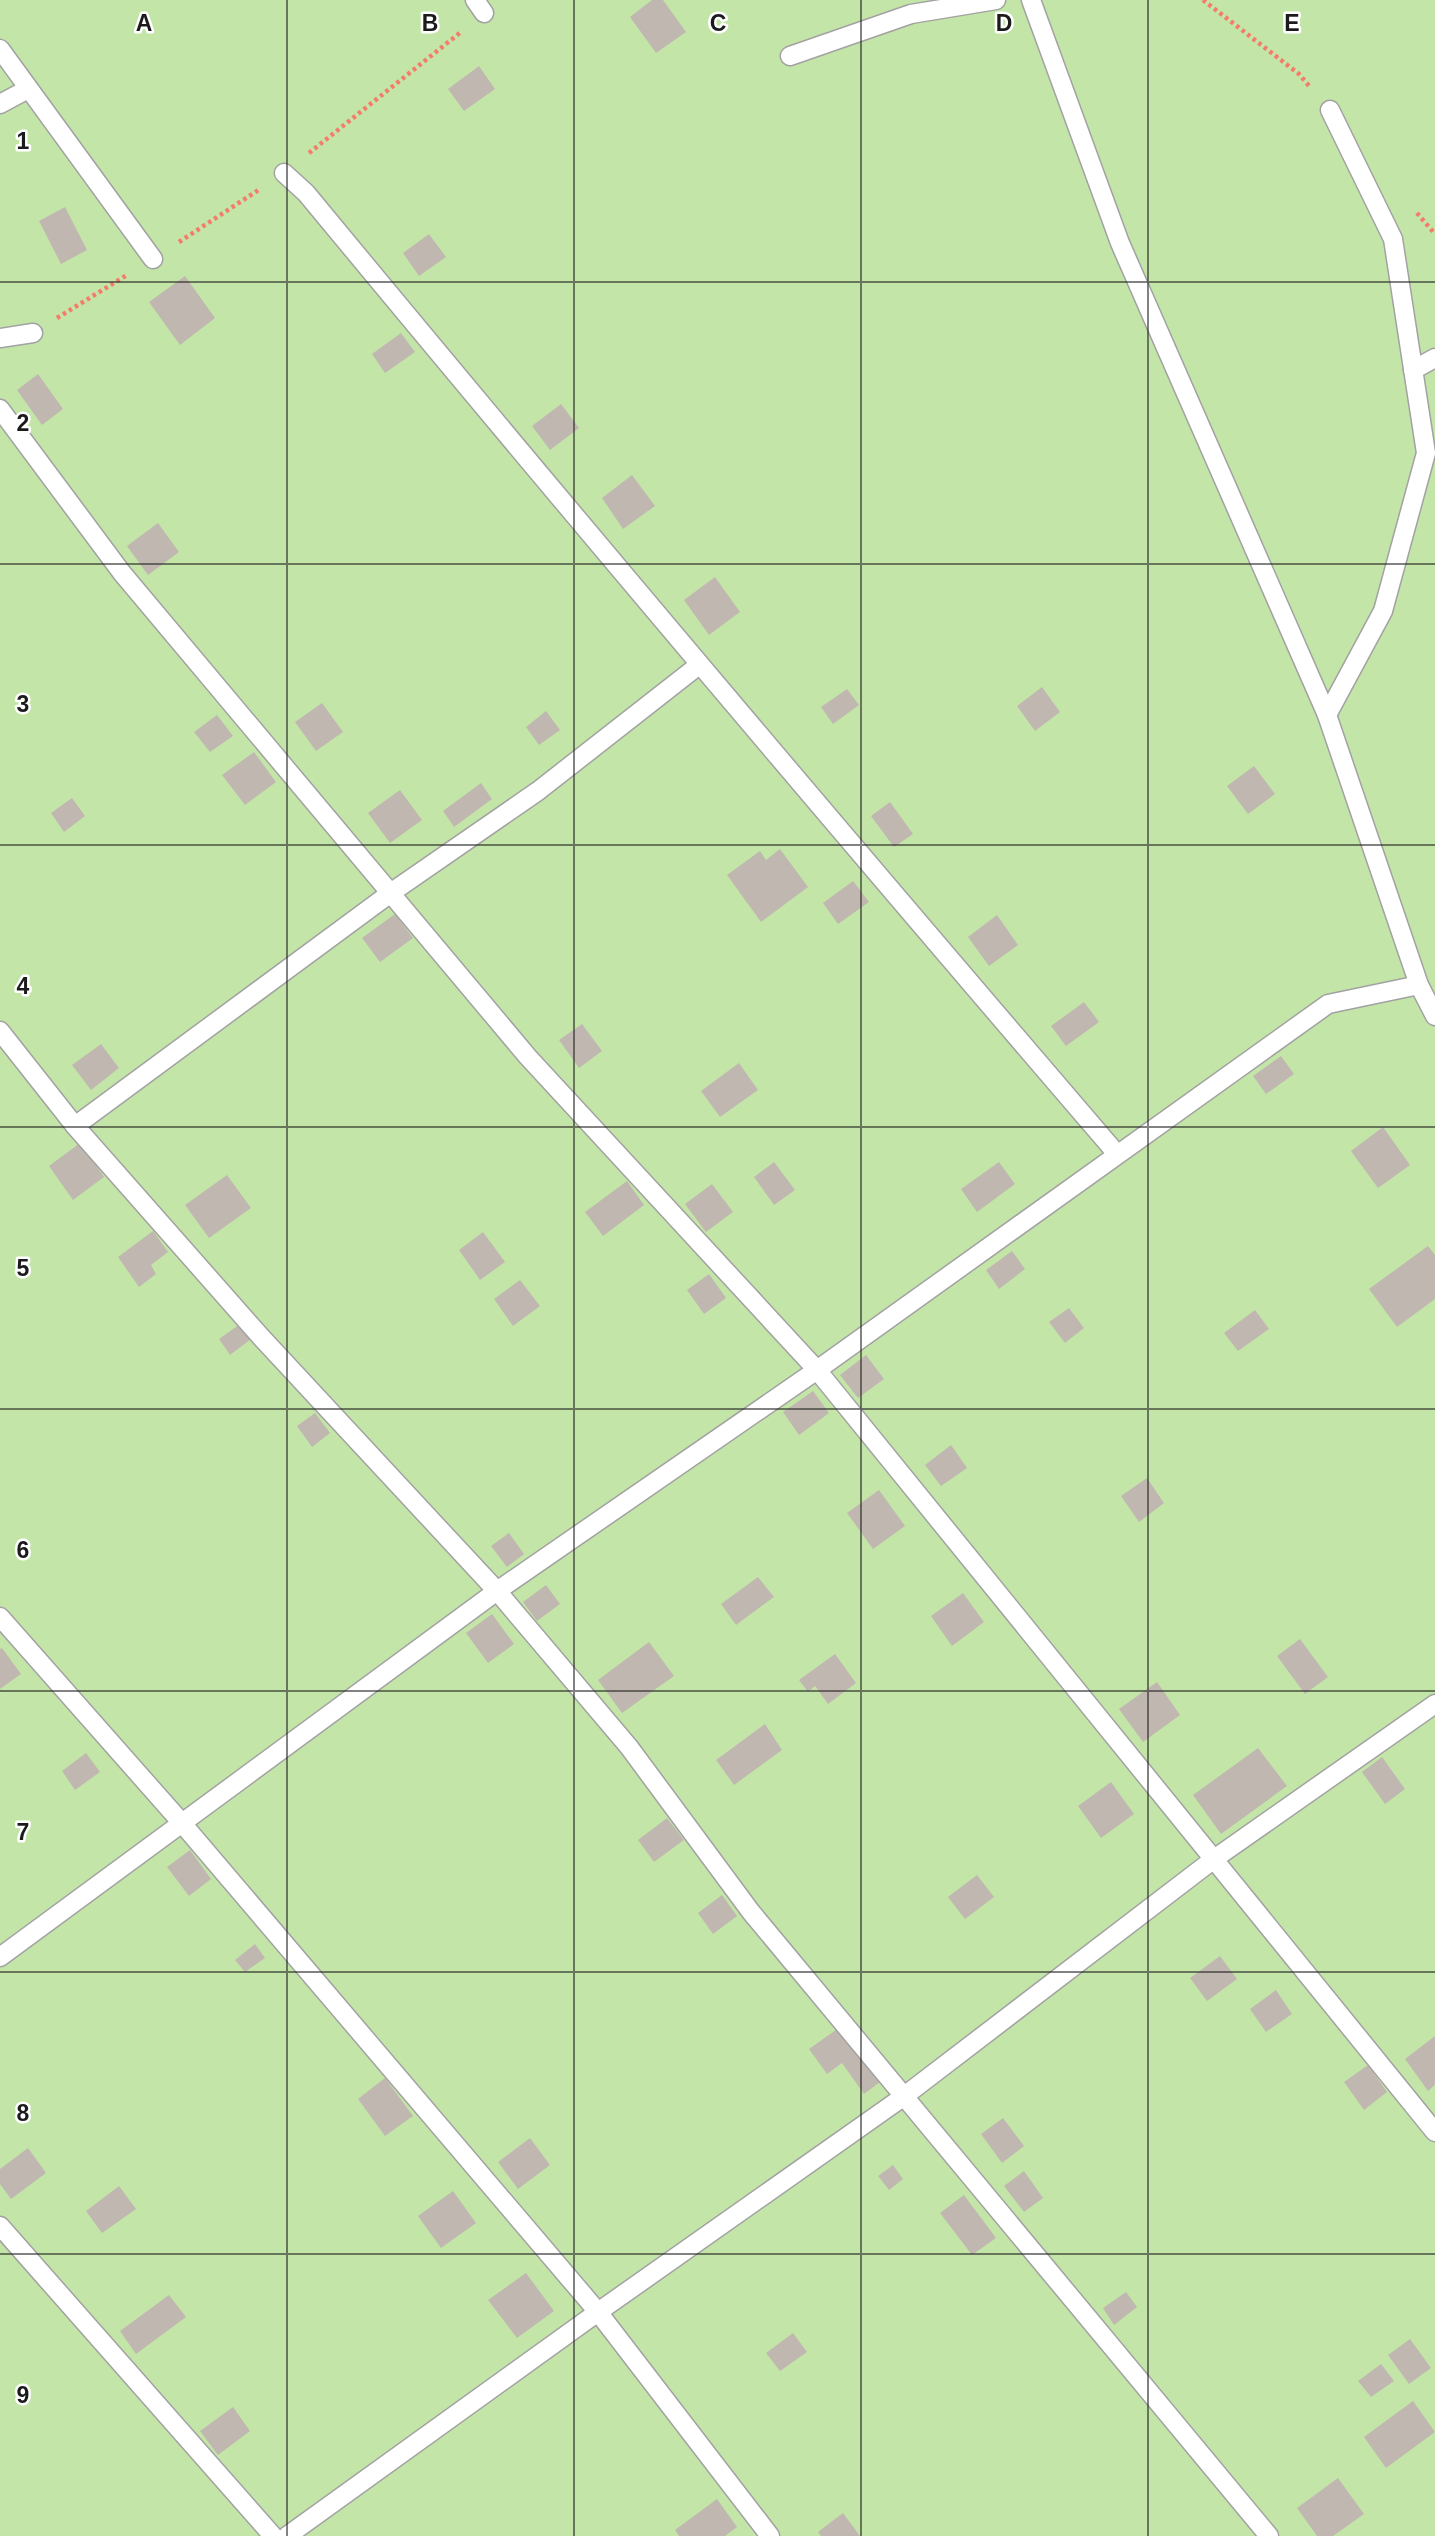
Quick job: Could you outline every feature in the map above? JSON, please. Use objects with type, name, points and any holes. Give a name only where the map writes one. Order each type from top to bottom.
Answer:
[{"type":"lane","points":[[790,56],[911,14],[996,0]]},
{"type":"lane","points":[[1031,0],[1120,243],[1327,715],[1419,985],[1435,1016]]},
{"type":"lane","points":[[0,49],[153,259]]},
{"type":"lane","points":[[0,104],[28,89]]},
{"type":"lane","points":[[1327,715],[1383,611],[1426,453],[1393,239],[1330,110]]},
{"type":"lane","points":[[284,173],[315,203],[699,665],[1117,1154]]},
{"type":"lane","points":[[0,338],[33,333]]},
{"type":"lane","points":[[1413,370],[1435,358]]},
{"type":"lane","points":[[0,409],[121,573],[392,892],[528,1057],[817,1370],[1435,2132]]},
{"type":"lane","points":[[75,1126],[392,892],[538,792],[699,665]]},
{"type":"lane","points":[[0,1957],[497,1591],[817,1370],[1328,1004],[1419,985]]},
{"type":"lane","points":[[0,1031],[75,1126],[261,1337],[497,1591],[629,1747],[751,1912],[1269,2536]]},
{"type":"lane","points":[[0,1618],[181,1822],[598,2312],[770,2536]]},
{"type":"lane","points":[[287,2536],[903,2097],[1214,1859],[1435,1704]]},
{"type":"lane","points":[[0,2226],[273,2536]]},
{"type":"green space","points":[[0,0],[1435,0],[1435,2536],[0,2536]]},
{"type":"building","points":[[652,0],[663,0],[686,32],[656,53],[630,17]]},
{"type":"building","points":[[479,66],[495,89],[464,111],[448,89]]},
{"type":"building","points":[[65,207],[87,250],[61,264],[39,221]]},
{"type":"building","points":[[429,234],[446,257],[419,276],[403,253]]},
{"type":"building","points":[[185,276],[215,318],[180,345],[149,302]]},
{"type":"building","points":[[401,333],[415,352],[385,373],[372,354]]},
{"type":"building","points":[[38,374],[63,409],[42,425],[17,390]]},
{"type":"building","points":[[561,404],[579,428],[550,450],[532,426]]},
{"type":"building","points":[[632,475],[655,506],[623,529],[602,498]]},
{"type":"building","points":[[158,523],[179,552],[148,575],[127,546]]},
{"type":"building","points":[[715,577],[740,612],[709,635],[684,600]]},
{"type":"building","points":[[1042,687],[1060,712],[1035,731],[1017,706]]},
{"type":"building","points":[[847,689],[859,705],[833,724],[821,707]]},
{"type":"building","points":[[322,703],[343,732],[316,751],[295,722]]},
{"type":"building","points":[[546,711],[560,730],[539,745],[526,727]]},
{"type":"building","points":[[217,715],[233,736],[210,752],[194,732]]},
{"type":"building","points":[[254,752],[276,782],[245,805],[222,775]]},
{"type":"building","points":[[1254,766],[1275,794],[1248,814],[1227,786]]},
{"type":"building","points":[[481,783],[492,799],[454,827],[443,811]]},
{"type":"building","points":[[400,790],[422,820],[390,843],[368,813]]},
{"type":"building","points":[[72,798],[85,816],[64,832],[51,813]]},
{"type":"building","points":[[890,802],[913,834],[894,847],[871,816]]},
{"type":"building","points":[[780,849],[808,887],[761,922],[727,875],[760,851],[766,860]]},
{"type":"building","points":[[853,881],[869,902],[838,924],[823,903]]},
{"type":"building","points":[[395,914],[413,938],[380,962],[362,938]]},
{"type":"building","points":[[997,915],[1018,945],[989,966],[968,937]]},
{"type":"building","points":[[1084,1002],[1099,1022],[1066,1046],[1051,1026]]},
{"type":"building","points":[[582,1024],[602,1051],[579,1068],[559,1040]]},
{"type":"building","points":[[101,1044],[119,1068],[91,1090],[72,1065]]},
{"type":"building","points":[[1281,1056],[1294,1074],[1266,1094],[1253,1076]]},
{"type":"building","points":[[739,1063],[758,1090],[720,1117],[701,1091]]},
{"type":"building","points":[[1383,1127],[1410,1165],[1378,1188],[1351,1151]]},
{"type":"building","points":[[80,1143],[104,1177],[73,1200],[49,1166]]},
{"type":"building","points":[[774,1162],[795,1190],[774,1205],[754,1177]]},
{"type":"building","points":[[999,1162],[1015,1184],[977,1212],[961,1189]]},
{"type":"building","points":[[227,1175],[251,1208],[209,1238],[185,1205]]},
{"type":"building","points":[[627,1181],[644,1205],[603,1236],[585,1212]]},
{"type":"building","points":[[712,1184],[733,1212],[706,1232],[685,1204]]},
{"type":"building","points":[[153,1231],[168,1252],[151,1265],[156,1274],[139,1287],[118,1257]]},
{"type":"building","points":[[483,1232],[505,1262],[480,1280],[459,1250]]},
{"type":"building","points":[[1428,1246],[1435,1255],[1435,1299],[1397,1327],[1369,1289]]},
{"type":"building","points":[[1012,1251],[1025,1269],[999,1289],[986,1270]]},
{"type":"building","points":[[709,1274],[726,1298],[704,1314],[687,1290]]},
{"type":"building","points":[[520,1280],[540,1306],[513,1326],[494,1299]]},
{"type":"building","points":[[1069,1308],[1084,1328],[1065,1343],[1049,1322]]},
{"type":"building","points":[[1255,1310],[1269,1329],[1238,1351],[1224,1333]]},
{"type":"building","points":[[240,1324],[251,1339],[230,1355],[219,1339]]},
{"type":"building","points":[[866,1355],[884,1379],[858,1398],[840,1375]]},
{"type":"building","points":[[813,1391],[829,1413],[799,1435],[783,1412]]},
{"type":"building","points":[[315,1413],[330,1433],[312,1447],[297,1426]]},
{"type":"building","points":[[951,1445],[967,1468],[941,1486],[925,1465]]},
{"type":"building","points":[[1147,1478],[1164,1503],[1139,1522],[1121,1496]]},
{"type":"building","points":[[879,1490],[905,1526],[873,1549],[847,1513]]},
{"type":"building","points":[[509,1533],[524,1554],[507,1567],[491,1546]]},
{"type":"building","points":[[758,1577],[774,1597],[736,1625],[721,1604]]},
{"type":"building","points":[[546,1585],[560,1604],[537,1621],[523,1602]]},
{"type":"building","points":[[963,1593],[984,1622],[952,1646],[931,1616]]},
{"type":"building","points":[[492,1614],[514,1644],[488,1663],[466,1633]]},
{"type":"building","points":[[1300,1639],[1328,1677],[1305,1694],[1277,1656]]},
{"type":"building","points":[[649,1642],[674,1676],[622,1713],[598,1680]]},
{"type":"building","points":[[2,1648],[21,1674],[0,1689],[0,1649]]},
{"type":"building","points":[[835,1654],[856,1683],[828,1704],[815,1686],[808,1692],[799,1680]]},
{"type":"building","points":[[1157,1682],[1180,1715],[1143,1742],[1119,1709]]},
{"type":"building","points":[[765,1724],[782,1750],[734,1785],[716,1760]]},
{"type":"building","points":[[1258,1748],[1287,1786],[1221,1834],[1193,1795]]},
{"type":"building","points":[[86,1753],[100,1772],[75,1790],[62,1771]]},
{"type":"building","points":[[1382,1757],[1405,1789],[1385,1804],[1362,1772]]},
{"type":"building","points":[[1111,1782],[1134,1814],[1101,1838],[1078,1806]]},
{"type":"building","points":[[667,1818],[684,1840],[654,1862],[638,1840]]},
{"type":"building","points":[[190,1850],[211,1879],[189,1896],[167,1867]]},
{"type":"building","points":[[977,1875],[994,1897],[965,1919],[948,1897]]},
{"type":"building","points":[[722,1895],[737,1916],[713,1934],[698,1913]]},
{"type":"building","points":[[255,1944],[265,1958],[245,1972],[235,1960]]},
{"type":"building","points":[[1220,1956],[1237,1979],[1207,2001],[1190,1978]]},
{"type":"building","points":[[1276,1990],[1292,2014],[1266,2032],[1250,2009]]},
{"type":"building","points":[[840,2027],[880,2082],[864,2094],[842,2063],[827,2074],[809,2049]]},
{"type":"building","points":[[1435,2036],[1435,2085],[1428,2091],[1405,2059]]},
{"type":"building","points":[[1368,2065],[1387,2092],[1364,2110],[1344,2082]]},
{"type":"building","points":[[385,2078],[413,2116],[385,2136],[358,2099]]},
{"type":"building","points":[[1003,2118],[1024,2146],[1002,2163],[981,2134]]},
{"type":"building","points":[[530,2138],[550,2165],[518,2189],[498,2162]]},
{"type":"building","points":[[28,2148],[46,2173],[11,2199],[0,2184],[0,2169]]},
{"type":"building","points":[[893,2165],[903,2179],[889,2190],[878,2176]]},
{"type":"building","points":[[1024,2171],[1043,2198],[1024,2212],[1004,2186]]},
{"type":"building","points":[[119,2186],[136,2209],[102,2233],[86,2211]]},
{"type":"building","points":[[453,2191],[476,2223],[441,2248],[418,2216]]},
{"type":"building","points":[[964,2195],[996,2238],[972,2255],[940,2213]]},
{"type":"building","points":[[526,2273],[554,2311],[517,2338],[488,2300]]},
{"type":"building","points":[[1126,2292],[1137,2307],[1114,2325],[1103,2308]]},
{"type":"building","points":[[169,2295],[186,2317],[136,2354],[120,2331]]},
{"type":"building","points":[[793,2333],[807,2352],[780,2371],[766,2353]]},
{"type":"building","points":[[1410,2339],[1431,2368],[1409,2384],[1388,2355]]},
{"type":"building","points":[[1381,2364],[1394,2381],[1371,2397],[1358,2381]]},
{"type":"building","points":[[1413,2401],[1435,2432],[1386,2468],[1364,2437]]},
{"type":"building","points":[[233,2407],[250,2431],[218,2455],[200,2431]]},
{"type":"building","points":[[1338,2478],[1364,2514],[1333,2536],[1317,2536],[1297,2508]]},
{"type":"building","points":[[717,2499],[737,2527],[725,2536],[679,2536],[675,2530]]},
{"type":"building","points":[[843,2513],[860,2536],[821,2536],[818,2532]]}]
